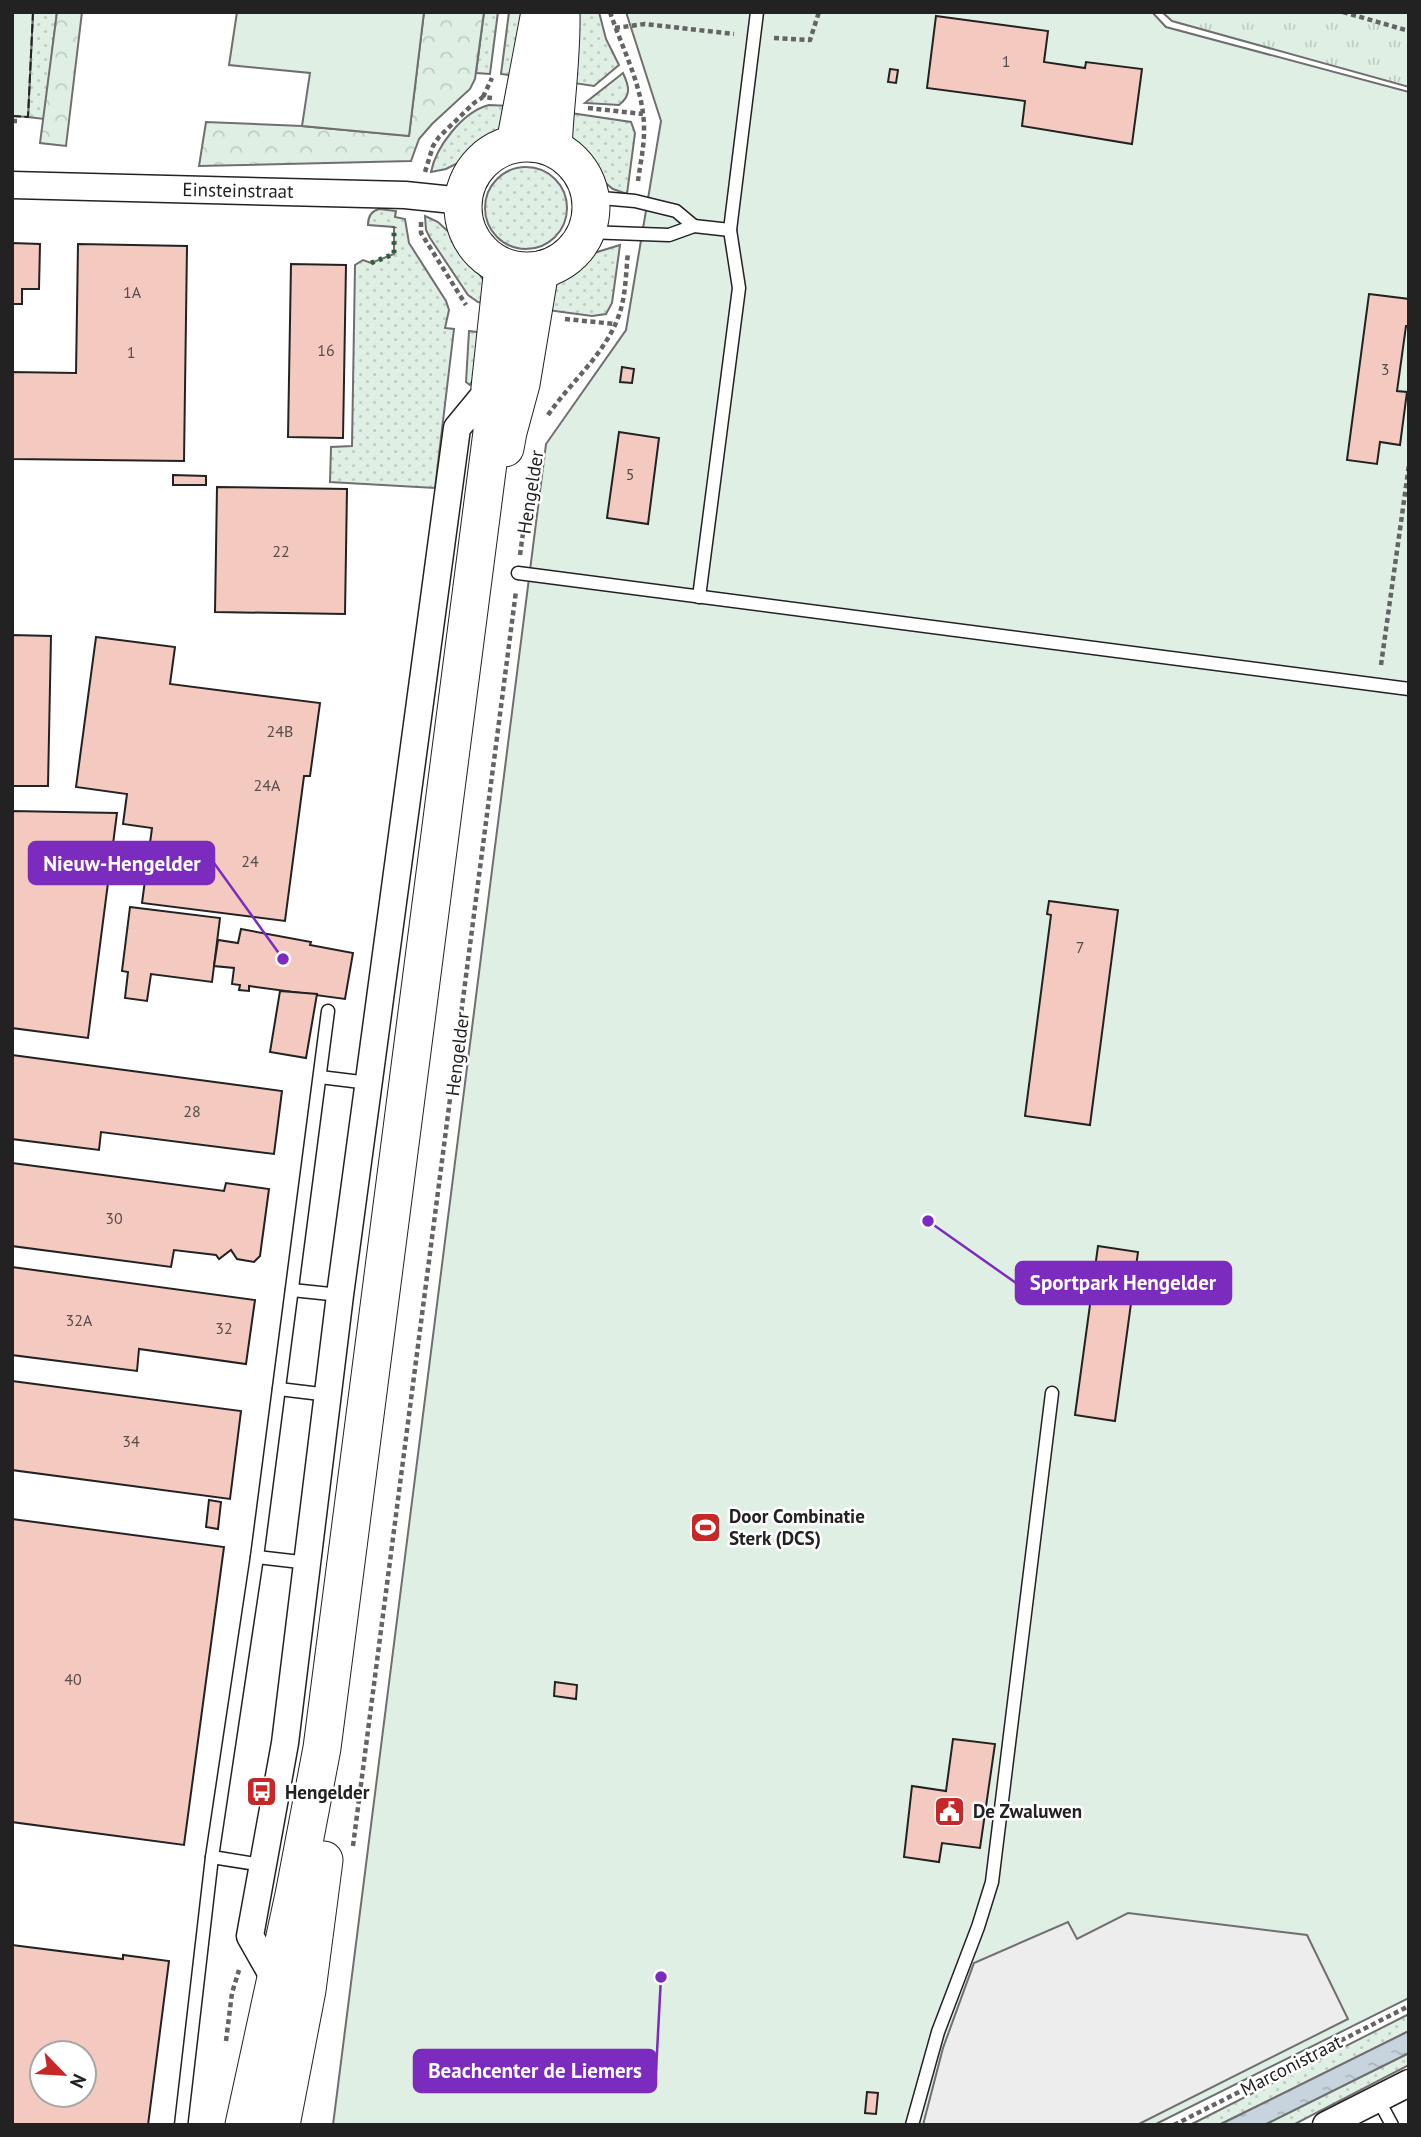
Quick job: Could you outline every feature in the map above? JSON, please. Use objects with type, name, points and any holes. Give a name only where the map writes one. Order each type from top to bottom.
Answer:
[{"type":"main road","points":[[540,12],[539,103],[553,148]]},
{"type":"main road","points":[[515,144],[539,103],[562,46],[561,12]]},
{"type":"main road","points":[[515,144],[541,144],[553,148],[574,163],[587,184],[591,215],[586,232],[579,246],[568,257],[554,265],[540,270],[521,271],[503,267],[489,260],[468,234],[463,218],[467,185],[480,164],[499,149],[515,144]]},
{"type":"main road","name":"Hengelder","points":[[281,2125],[307,1990],[506,446],[521,384],[516,313],[503,267]]},
{"type":"main road","name":"Hengelder","points":[[244,2125],[294,1895],[322,1748],[492,432],[490,388],[516,313],[540,270]]},
{"type":"street","name":"Einsteinstraat","points":[[12,185],[421,195],[463,201]]},
{"type":"street","points":[[275,1980],[250,1936],[285,1743],[340,1295],[457,428],[490,388]]},
{"type":"street","points":[[1326,2125],[1409,2083]]},
{"type":"lane","points":[[699,597],[739,288],[730,230],[757,12]]},
{"type":"lane","points":[[590,197],[635,201],[676,211],[694,226]]},
{"type":"lane","points":[[586,232],[670,235],[694,226],[730,230]]},
{"type":"lane","points":[[518,573],[1409,689]]},
{"type":"lane","points":[[181,2125],[212,1857],[257,1557],[328,1011]]},
{"type":"lane","points":[[320,1077],[369,1083]]},
{"type":"lane","points":[[292,1290],[340,1295]]},
{"type":"lane","points":[[279,1389],[329,1395]]},
{"type":"lane","points":[[912,2125],[938,2032],[992,1882],[1052,1393]]},
{"type":"lane","points":[[257,1557],[309,1563]]},
{"type":"lane","points":[[212,1857],[262,1865]]},
{"type":"lane","points":[[1378,2099],[1392,2125]]},
{"type":"path","points":[[610,12],[635,78],[643,114],[644,133],[635,201]]},
{"type":"path","points":[[615,28],[645,24],[810,40],[819,12]]},
{"type":"path","points":[[1343,12],[1409,31]]},
{"type":"path","points":[[615,324],[516,313],[466,304],[421,233],[421,195],[433,146],[439,137],[483,97],[643,114]]},
{"type":"path","points":[[544,421],[596,357],[615,324],[621,309],[631,234]]},
{"type":"path","points":[[1378,686],[1409,465]]},
{"type":"path","name":"Hengelder","points":[[352,1849],[532,466]]},
{"type":"path","name":"Marconistraat","points":[[1174,2125],[1409,2007]]},
{"type":"green space","points":[[12,12],[33,12],[28,117],[12,116]]},
{"type":"green space","points":[[33,12],[57,12],[44,119],[28,117]]},
{"type":"green space","points":[[57,12],[82,12],[66,146],[40,143]]},
{"type":"green space","points":[[237,12],[424,12],[409,136],[302,126],[310,73],[229,65]]},
{"type":"green space","points":[[424,12],[484,12],[475,79],[470,89],[419,139],[411,161],[199,166],[206,122],[302,126],[409,136]]},
{"type":"green space","points":[[484,12],[498,12],[490,74],[476,73]]},
{"type":"green space","points":[[509,12],[529,12],[517,76],[501,74]]},
{"type":"green space","points":[[569,12],[599,12],[606,39],[619,65],[594,86],[567,82]]},
{"type":"green space","points":[[626,12],[1152,12],[1166,27],[1409,92],[1409,1998],[1154,2125],[333,2125],[546,444],[626,330],[661,121]]},
{"type":"green space","points":[[1162,12],[1409,12],[1409,87],[1172,21]]},
{"type":"green space","points":[[623,73],[628,90],[626,98],[619,105],[585,103]]},
{"type":"green space","points":[[489,105],[512,106],[500,130],[458,163],[431,172],[438,152],[452,132],[469,115]]},
{"type":"green space","points":[[564,112],[631,122],[635,133],[627,194],[613,189],[603,181],[588,158],[573,142]]},
{"type":"green space","points":[[518,167],[534,167],[549,174],[560,185],[567,200],[564,224],[555,237],[534,249],[518,249],[503,242],[492,231],[485,216],[485,200],[492,185],[503,174]]},
{"type":"green space","points":[[379,209],[396,211],[395,217],[405,219],[409,243],[446,301],[449,310],[445,328],[454,329],[435,488],[330,482],[331,447],[352,446],[355,265],[363,260],[371,263],[394,254],[394,227],[368,225],[370,215]]},
{"type":"green space","points":[[425,216],[438,222],[454,237],[484,281],[489,304],[478,302],[468,295],[430,238],[426,230]]},
{"type":"green space","points":[[620,245],[612,303],[606,314],[592,316],[540,309],[559,279],[594,253]]},
{"type":"green space","points":[[469,331],[486,333],[481,364],[470,385],[466,382]]},
{"type":"green space","points":[[1409,2014],[1409,2031],[1219,2125],[1190,2125]]},
{"type":"green space","points":[[1409,2053],[1409,2065],[1293,2125],[1264,2125]]},
{"type":"shaded area","points":[[1128,1913],[1307,1935],[1348,2019],[1137,2125],[923,2125],[943,2048],[974,1963],[1068,1922],[1077,1939]]},
{"type":"water","points":[[1409,2031],[1409,2053],[1264,2125],[1219,2125]]},
{"type":"building","points":[[936,16],[1048,31],[1044,62],[1085,68],[1086,62],[1142,69],[1132,144],[1022,126],[1025,101],[927,88]]},
{"type":"building","points":[[890,69],[898,70],[896,83],[888,82]]},
{"type":"building","points":[[12,243],[40,244],[39,289],[22,289],[22,304],[12,304]]},
{"type":"building","points":[[78,244],[187,246],[184,461],[12,459],[12,372],[76,373]]},
{"type":"building","points":[[291,264],[346,265],[343,438],[288,437]]},
{"type":"building","points":[[1369,294],[1409,299],[1409,326],[1406,326],[1397,391],[1407,392],[1400,445],[1380,442],[1377,464],[1347,460]]},
{"type":"building","points":[[622,367],[634,369],[632,383],[620,382]]},
{"type":"building","points":[[619,432],[659,438],[648,524],[607,518]]},
{"type":"building","points":[[173,475],[206,476],[206,485],[173,485]]},
{"type":"building","points":[[217,487],[347,489],[345,614],[215,612]]},
{"type":"building","points":[[12,635],[51,636],[48,786],[12,786]]},
{"type":"building","points":[[96,637],[175,647],[170,684],[320,703],[310,776],[304,776],[285,921],[142,903],[152,828],[123,824],[127,794],[76,787]]},
{"type":"building","points":[[12,811],[117,813],[88,1038],[12,1028]]},
{"type":"building","points":[[1049,901],[1118,910],[1090,1125],[1025,1116],[1051,915],[1047,914]]},
{"type":"building","points":[[130,907],[220,918],[212,982],[151,974],[147,1001],[125,998],[128,972],[122,971]]},
{"type":"building","points":[[241,929],[353,953],[345,999],[249,986],[249,991],[239,990],[240,985],[232,984],[234,968],[214,966],[218,940],[238,943]]},
{"type":"building","points":[[280,991],[317,994],[306,1058],[270,1052]]},
{"type":"building","points":[[12,1055],[282,1091],[274,1154],[101,1132],[99,1150],[12,1139]]},
{"type":"building","points":[[12,1163],[224,1191],[226,1183],[269,1189],[260,1256],[254,1262],[237,1259],[231,1250],[219,1259],[216,1255],[174,1250],[171,1267],[12,1246]]},
{"type":"building","points":[[1098,1246],[1138,1252],[1115,1421],[1075,1415]]},
{"type":"building","points":[[12,1267],[255,1300],[246,1364],[139,1349],[137,1371],[12,1355]]},
{"type":"building","points":[[12,1381],[241,1411],[230,1499],[12,1470]]},
{"type":"building","points":[[209,1500],[221,1502],[218,1529],[206,1527]]},
{"type":"building","points":[[12,1519],[224,1547],[184,1845],[12,1822]]},
{"type":"building","points":[[555,1682],[577,1685],[576,1699],[554,1696]]},
{"type":"building","points":[[953,1739],[995,1744],[980,1848],[942,1843],[939,1862],[904,1857],[912,1786],[946,1791]]},
{"type":"building","points":[[12,1945],[123,1959],[123,1955],[169,1961],[148,2125],[12,2125]]},
{"type":"building","points":[[867,2092],[878,2093],[876,2114],[865,2113]]},
{"type":"hedge","points":[[371,263],[394,254],[394,227]]},
{"type":"fence","points":[[12,116],[28,117],[33,12]]},
{"type":"place","name":"Nieuw-Hengelder","points":[[283,959]]},
{"type":"place","name":"Sportpark Hengelder","points":[[928,1221]]},
{"type":"place","name":"Door Combinatie Sterk (DCS)","points":[[706,1527]]},
{"type":"place","name":"Hengelder","points":[[262,1792]]},
{"type":"place","name":"De Zwaluwen","points":[[950,1811]]},
{"type":"place","name":"Beachcenter de Liemers","points":[[661,1977]]}]
